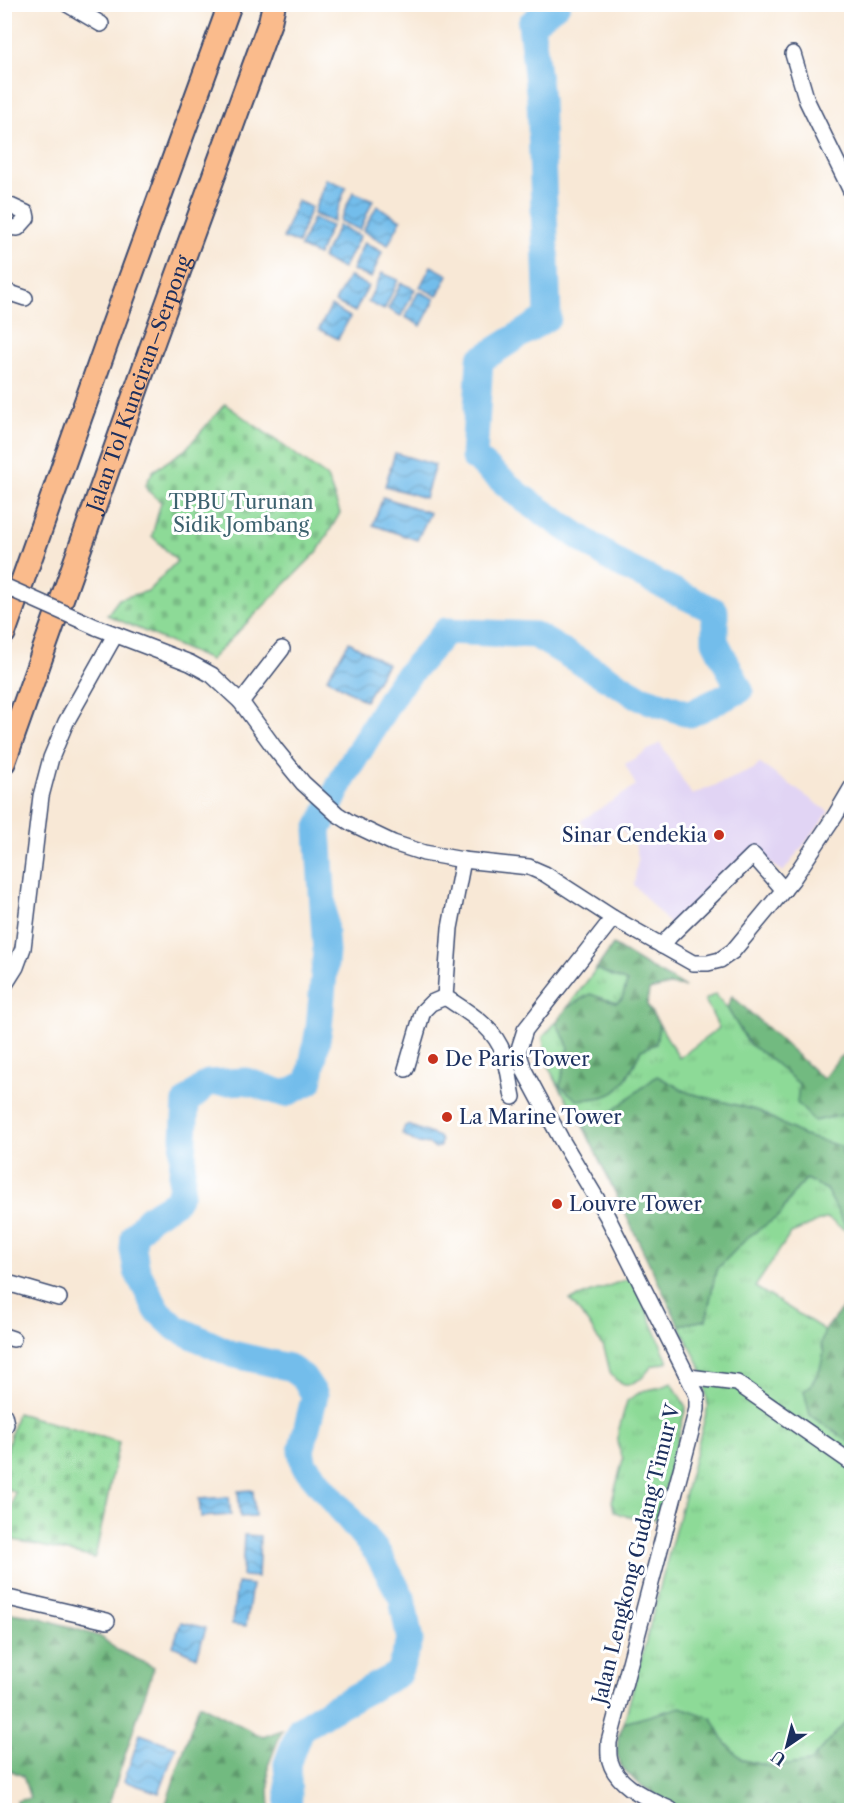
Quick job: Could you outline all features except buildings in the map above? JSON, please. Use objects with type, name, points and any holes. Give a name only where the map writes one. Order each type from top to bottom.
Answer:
[{"type":"highway","points":[[4,633],[108,339],[231,4]]},
{"type":"highway","name":"Jalan Tol Kunciran–Serpong","points":[[4,762],[266,33],[274,4]]},
{"type":"street","points":[[70,5],[101,24]]},
{"type":"street","points":[[793,54],[807,101],[851,192]]},
{"type":"street","points":[[4,203],[26,213],[27,218],[18,228],[4,227]]},
{"type":"street","points":[[4,291],[25,298]]},
{"type":"street","points":[[4,586],[116,636],[201,668],[212,675],[241,702],[303,783],[337,813],[368,832],[424,853],[529,867],[545,874],[613,918],[693,963],[720,960],[733,951],[784,890],[852,787]]},
{"type":"street","points":[[4,986],[16,967],[23,948],[41,796],[51,758],[66,722],[116,636]]},
{"type":"street","points":[[241,702],[282,649]]},
{"type":"street","points":[[662,946],[753,855],[784,890]]},
{"type":"street","points":[[445,997],[450,928],[463,860]]},
{"type":"street","name":"Jalan Lengkong Gudang Timur V","points":[[613,918],[525,1030],[518,1052],[525,1072],[561,1139],[607,1216],[697,1395],[697,1409],[609,1742],[609,1760],[616,1775],[631,1789],[671,1810]]},
{"type":"street","points":[[406,1069],[423,1011],[431,1003],[445,997]]},
{"type":"street","points":[[445,997],[480,1020],[495,1036],[505,1056],[513,1097]]},
{"type":"street","points":[[4,1282],[59,1298]]},
{"type":"street","points":[[689,1377],[737,1383],[852,1462]]},
{"type":"street","points":[[4,1415],[6,1424],[4,1428]]},
{"type":"street","points":[[4,1597],[107,1621]]},
{"type":"shaded area","name":"Sinar Cendekia","points":[[660,743],[692,795],[754,769],[759,763],[829,812],[783,872],[754,851],[675,930],[634,885],[638,859],[635,843],[619,827],[597,845],[580,821],[636,786],[625,764]]},
{"type":"green space","name":"TPBU Turunan Sidik Jombang","points":[[225,404],[327,477],[340,513],[318,551],[210,660],[107,615],[119,599],[148,591],[177,561],[152,536],[161,502],[147,490],[146,484],[153,471],[185,450]]},
{"type":"green space","points":[[613,945],[685,987],[669,985],[649,990],[647,1005],[659,1024],[656,1044],[641,1050],[629,1075],[616,1091],[603,1097],[577,1100],[560,1086],[569,1047],[556,1022],[567,1008],[590,994],[616,1003],[622,999],[627,982],[596,969]]},
{"type":"green space","points":[[596,969],[627,982],[622,999],[616,1003],[590,994],[567,1008]]},
{"type":"green space","points":[[715,994],[727,1008],[749,1044],[799,1084],[814,1121],[851,1114],[851,1203],[840,1146],[804,1136],[759,1111],[689,1093],[657,1077],[606,1116],[593,1111],[583,1126],[550,1070],[546,1059],[543,1037],[556,1022],[569,1047],[560,1086],[633,1067],[641,1050],[656,1044],[659,1024],[679,1058],[719,1028],[705,1000]]},
{"type":"green space","points":[[732,996],[823,1079],[839,1058],[851,1051],[851,1114],[814,1121],[797,1103],[799,1084],[749,1044],[727,1008]]},
{"type":"green space","points":[[657,1076],[689,1093],[759,1111],[804,1136],[841,1146],[851,1203],[851,1222],[845,1225],[826,1189],[806,1179],[780,1215],[748,1237],[716,1270],[706,1320],[679,1325],[583,1126],[593,1111],[606,1116]]},
{"type":"green space","points":[[806,1179],[826,1189],[845,1224],[851,1222],[851,1234],[827,1218],[791,1233],[755,1287],[825,1330],[821,1344],[824,1352],[820,1369],[811,1385],[810,1415],[851,1443],[852,1701],[845,1723],[810,1762],[773,1767],[743,1760],[726,1744],[712,1718],[681,1708],[624,1723],[708,1406],[702,1370],[679,1325],[706,1320],[716,1270],[748,1237],[780,1215]]},
{"type":"green space","points":[[633,1277],[668,1362],[652,1366],[642,1378],[631,1384],[624,1384],[616,1380],[610,1372],[605,1351],[589,1324],[570,1300]]},
{"type":"green space","points":[[851,1297],[851,1443],[810,1415],[804,1391],[811,1385],[820,1369],[824,1352],[821,1344],[825,1330]]},
{"type":"green space","points":[[672,1383],[686,1407],[657,1519],[619,1514],[614,1511],[612,1501],[623,1459],[618,1446],[618,1432],[627,1401],[642,1391]]},
{"type":"green space","points":[[17,1413],[119,1442],[95,1558],[5,1538],[15,1492],[5,1488],[5,1456]]},
{"type":"green space","points":[[4,1612],[38,1617],[101,1637],[117,1650],[154,1667],[107,1810],[17,1810],[17,1801],[30,1798],[23,1776],[5,1768]]},
{"type":"green space","points":[[851,1701],[851,1810],[681,1810],[637,1783],[621,1766],[617,1754],[618,1737],[624,1723],[681,1707],[712,1718],[726,1744],[743,1760],[773,1767],[810,1762],[845,1723]]},
{"type":"green space","points":[[199,1704],[263,1737],[282,1730],[268,1766],[270,1810],[164,1810]]},
{"type":"water","points":[[326,179],[346,187],[333,222],[313,214]]},
{"type":"water","points":[[353,192],[373,200],[360,230],[340,221]]},
{"type":"water","points":[[297,201],[311,207],[298,243],[283,238]]},
{"type":"water","points":[[377,206],[401,220],[388,245],[363,231]]},
{"type":"water","points":[[313,218],[331,226],[318,255],[300,247]]},
{"type":"water","points":[[339,225],[360,236],[343,269],[322,258]]},
{"type":"water","points":[[364,242],[382,252],[371,278],[352,270]]},
{"type":"water","points":[[431,266],[448,275],[437,296],[420,287]]},
{"type":"water","points":[[382,273],[398,280],[384,310],[368,302]]},
{"type":"water","points":[[349,276],[368,286],[355,312],[335,302]]},
{"type":"water","points":[[401,283],[415,289],[401,316],[388,309]]},
{"type":"water","points":[[419,291],[435,299],[421,326],[405,317]]},
{"type":"water","points":[[331,306],[350,317],[338,339],[319,329]]},
{"type":"water","points":[[395,453],[435,465],[425,498],[385,486]]},
{"type":"water","points":[[383,497],[430,513],[417,540],[373,525]]},
{"type":"water","points":[[349,642],[387,664],[365,701],[327,678]]},
{"type":"water","points":[[408,1125],[439,1137],[440,1147],[434,1148],[429,1144],[417,1143],[402,1134],[405,1126]]},
{"type":"water","points":[[253,1490],[255,1516],[240,1517],[238,1491]]},
{"type":"water","points":[[229,1497],[231,1515],[201,1517],[199,1499]]},
{"type":"water","points":[[244,1535],[260,1536],[258,1577],[242,1576]]},
{"type":"water","points":[[237,1583],[252,1585],[246,1626],[232,1624]]},
{"type":"water","points":[[181,1622],[206,1628],[197,1657],[173,1646]]},
{"type":"water","points":[[140,1734],[176,1747],[159,1793],[124,1781]]},
{"type":"waterway","points":[[288,1810],[287,1764],[300,1729],[330,1710],[398,1674],[410,1641],[402,1598],[377,1552],[304,1465],[301,1451],[315,1395],[303,1377],[288,1367],[232,1354],[176,1328],[157,1310],[137,1271],[133,1249],[134,1236],[149,1218],[175,1202],[181,1192],[186,1102],[208,1083],[246,1081],[285,1094],[309,1082],[319,1028],[326,952],[318,830],[344,776],[397,688],[446,631],[535,635],[641,698],[690,714],[740,690],[715,641],[715,611],[619,564],[524,499],[474,457],[480,360],[548,317],[540,100],[531,24],[557,4]]},
{"type":"place","name":"Sinar Cendekia","points":[[719,835]]},
{"type":"place","name":"De Paris Tower","points":[[433,1059]]},
{"type":"place","name":"La Marine Tower","points":[[447,1117]]},
{"type":"place","name":"Louvre Tower","points":[[557,1204]]}]
